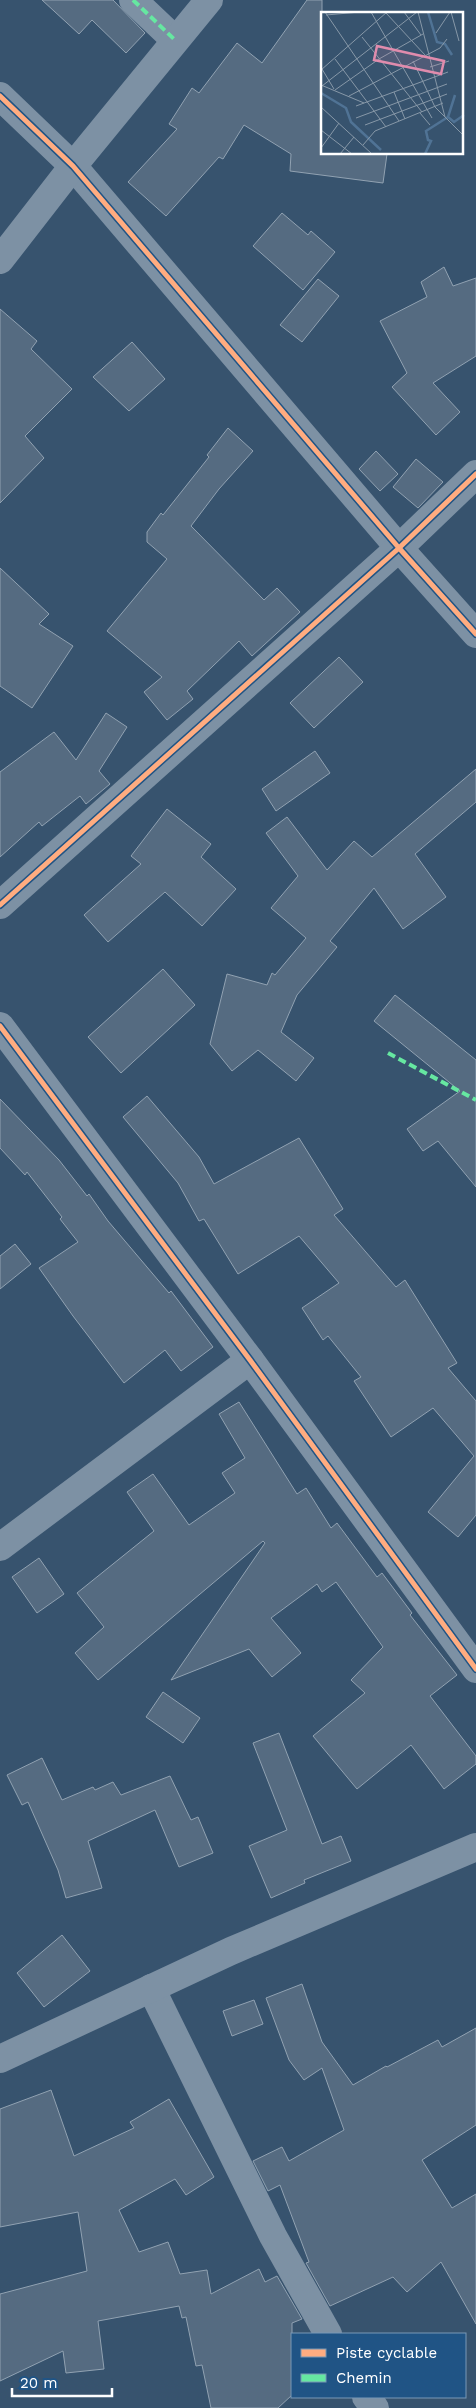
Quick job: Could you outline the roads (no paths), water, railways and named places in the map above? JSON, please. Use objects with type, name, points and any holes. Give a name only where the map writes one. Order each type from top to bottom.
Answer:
[{"type":"street","points":[[132,0],[175,40]]},
{"type":"street","points":[[0,260],[73,166],[208,0]]},
{"type":"street","points":[[0,96],[73,166],[399,548],[476,634]]},
{"type":"street","points":[[0,905],[399,548],[476,474]]},
{"type":"street","points":[[0,1026],[250,1360],[476,1669]]},
{"type":"street","points":[[0,1546],[250,1360]]},
{"type":"street","points":[[0,2060],[231,1951],[476,1848]]},
{"type":"street","points":[[151,1988],[273,2236],[327,2333]]}]
